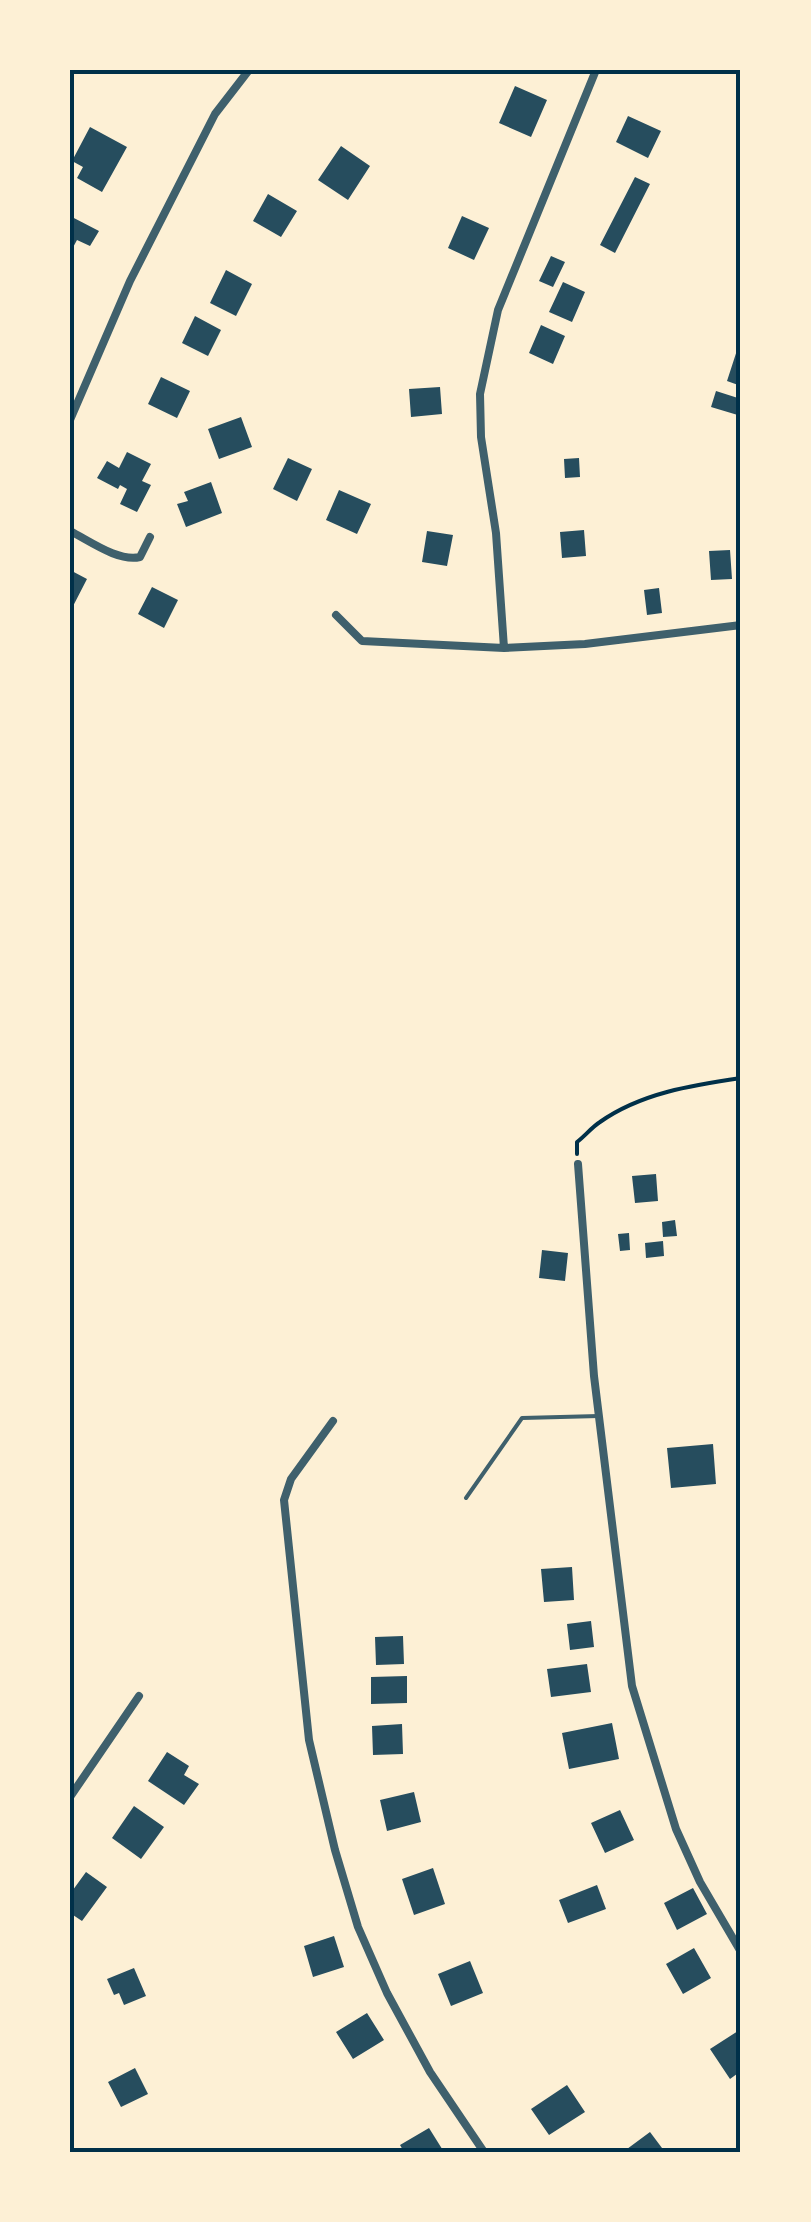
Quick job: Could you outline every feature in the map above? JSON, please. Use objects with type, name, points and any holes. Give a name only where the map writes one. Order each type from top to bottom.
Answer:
[{"type":"street","points":[[70,420],[130,280],[215,114],[249,70]]},
{"type":"street","points":[[504,648],[496,532],[481,437],[480,394],[498,310],[596,70]]},
{"type":"street","points":[[70,532],[133,559],[140,557],[150,537]]},
{"type":"street","points":[[336,615],[362,642],[504,648],[585,644],[741,625]]},
{"type":"street","points":[[578,1164],[594,1376],[632,1686],[676,1828],[700,1882],[741,1952]]},
{"type":"street","points":[[332,1421],[291,1479],[284,1500],[309,1740],[334,1850],[358,1927],[387,1993],[430,2072],[484,2152]]},
{"type":"street","points":[[70,1797],[139,1696]]},
{"type":"lane","points":[[466,1498],[522,1418],[599,1416]]},
{"type":"path","points":[[578,1164],[577,1142],[601,1121],[646,1098],[741,1078]]},
{"type":"building","points":[[515,86],[547,100],[531,137],[499,123]]},
{"type":"building","points":[[628,116],[661,131],[648,158],[616,142]]},
{"type":"building","points":[[90,127],[127,147],[102,192],[77,178],[83,167],[72,161]]},
{"type":"building","points":[[341,146],[370,166],[348,200],[318,180]]},
{"type":"building","points":[[635,177],[650,184],[615,253],[600,245]]},
{"type":"building","points":[[268,194],[297,211],[281,237],[253,221]]},
{"type":"building","points":[[70,216],[99,231],[90,246],[77,240],[70,253]]},
{"type":"building","points":[[462,216],[489,228],[474,260],[448,248]]},
{"type":"building","points":[[551,256],[565,262],[553,287],[539,281]]},
{"type":"building","points":[[226,270],[252,284],[236,316],[210,303]]},
{"type":"building","points":[[563,282],[585,292],[572,322],[549,312]]},
{"type":"building","points":[[195,316],[221,330],[208,356],[182,343]]},
{"type":"building","points":[[541,325],[565,336],[553,364],[529,353]]},
{"type":"building","points":[[741,341],[741,386],[727,381]]},
{"type":"building","points":[[161,377],[190,391],[177,418],[148,404]]},
{"type":"building","points":[[440,387],[442,414],[411,417],[409,389]]},
{"type":"building","points":[[716,391],[741,399],[741,416],[711,407]]},
{"type":"building","points":[[241,417],[252,447],[219,459],[208,429]]},
{"type":"building","points":[[127,452],[151,464],[142,481],[151,485],[137,512],[120,504],[127,489],[120,485],[118,489],[97,478],[107,461],[119,468]]},
{"type":"building","points":[[288,458],[312,469],[297,501],[273,489]]},
{"type":"building","points":[[579,458],[580,477],[565,478],[564,459]]},
{"type":"building","points":[[211,482],[222,513],[186,527],[177,504],[188,501],[184,492]]},
{"type":"building","points":[[339,490],[371,504],[357,534],[326,520]]},
{"type":"building","points":[[584,530],[586,556],[562,558],[560,532]]},
{"type":"building","points":[[427,531],[453,535],[447,566],[422,562]]},
{"type":"building","points":[[730,550],[732,579],[711,580],[709,551]]},
{"type":"building","points":[[70,570],[87,579],[70,612]]},
{"type":"building","points":[[152,587],[178,600],[164,628],[138,614]]},
{"type":"building","points":[[659,588],[662,613],[647,615],[644,590]]},
{"type":"building","points":[[656,1174],[658,1201],[635,1203],[632,1176]]},
{"type":"building","points":[[675,1220],[677,1236],[663,1237],[662,1222]]},
{"type":"building","points":[[629,1233],[630,1250],[620,1251],[618,1234]]},
{"type":"building","points":[[663,1241],[664,1256],[646,1258],[645,1243]]},
{"type":"building","points":[[542,1250],[568,1253],[565,1281],[539,1278]]},
{"type":"building","points":[[713,1444],[716,1484],[671,1488],[667,1448]]},
{"type":"building","points":[[572,1567],[574,1600],[544,1602],[541,1569]]},
{"type":"building","points":[[591,1621],[594,1647],[570,1650],[567,1624]]},
{"type":"building","points":[[403,1636],[404,1664],[376,1665],[375,1637]]},
{"type":"building","points":[[587,1664],[591,1692],[551,1697],[547,1669]]},
{"type":"building","points":[[407,1676],[407,1703],[371,1704],[371,1677]]},
{"type":"building","points":[[612,1723],[619,1759],[569,1769],[562,1733]]},
{"type":"building","points":[[402,1724],[403,1754],[373,1755],[372,1726]]},
{"type":"building","points":[[167,1752],[189,1766],[184,1775],[199,1784],[184,1805],[148,1781]]},
{"type":"building","points":[[414,1792],[421,1822],[387,1831],[380,1800]]},
{"type":"building","points":[[134,1806],[164,1827],[141,1859],[112,1838]]},
{"type":"building","points":[[620,1810],[634,1840],[605,1853],[591,1823]]},
{"type":"building","points":[[433,1868],[445,1904],[414,1915],[402,1879]]},
{"type":"building","points":[[86,1872],[107,1887],[82,1921],[70,1913],[70,1894]]},
{"type":"building","points":[[597,1885],[606,1909],[568,1923],[559,1900]]},
{"type":"building","points":[[693,1888],[707,1914],[677,1930],[664,1903]]},
{"type":"building","points":[[334,1936],[344,1967],[313,1977],[304,1946]]},
{"type":"building","points":[[694,1948],[711,1978],[683,1994],[666,1964]]},
{"type":"building","points":[[470,1961],[483,1993],[451,2006],[438,1974]]},
{"type":"building","points":[[134,1968],[146,1996],[124,2005],[107,1979]]},
{"type":"building","points":[[367,2013],[384,2040],[353,2059],[336,2032]]},
{"type":"building","points":[[738,2031],[741,2071],[730,2079],[710,2049]]},
{"type":"building","points":[[135,2068],[148,2094],[121,2107],[108,2082]]},
{"type":"building","points":[[567,2085],[585,2112],[549,2135],[531,2109]]},
{"type":"building","points":[[429,2128],[444,2152],[404,2152],[400,2145]]},
{"type":"building","points":[[650,2132],[665,2152],[629,2152],[627,2149]]}]
